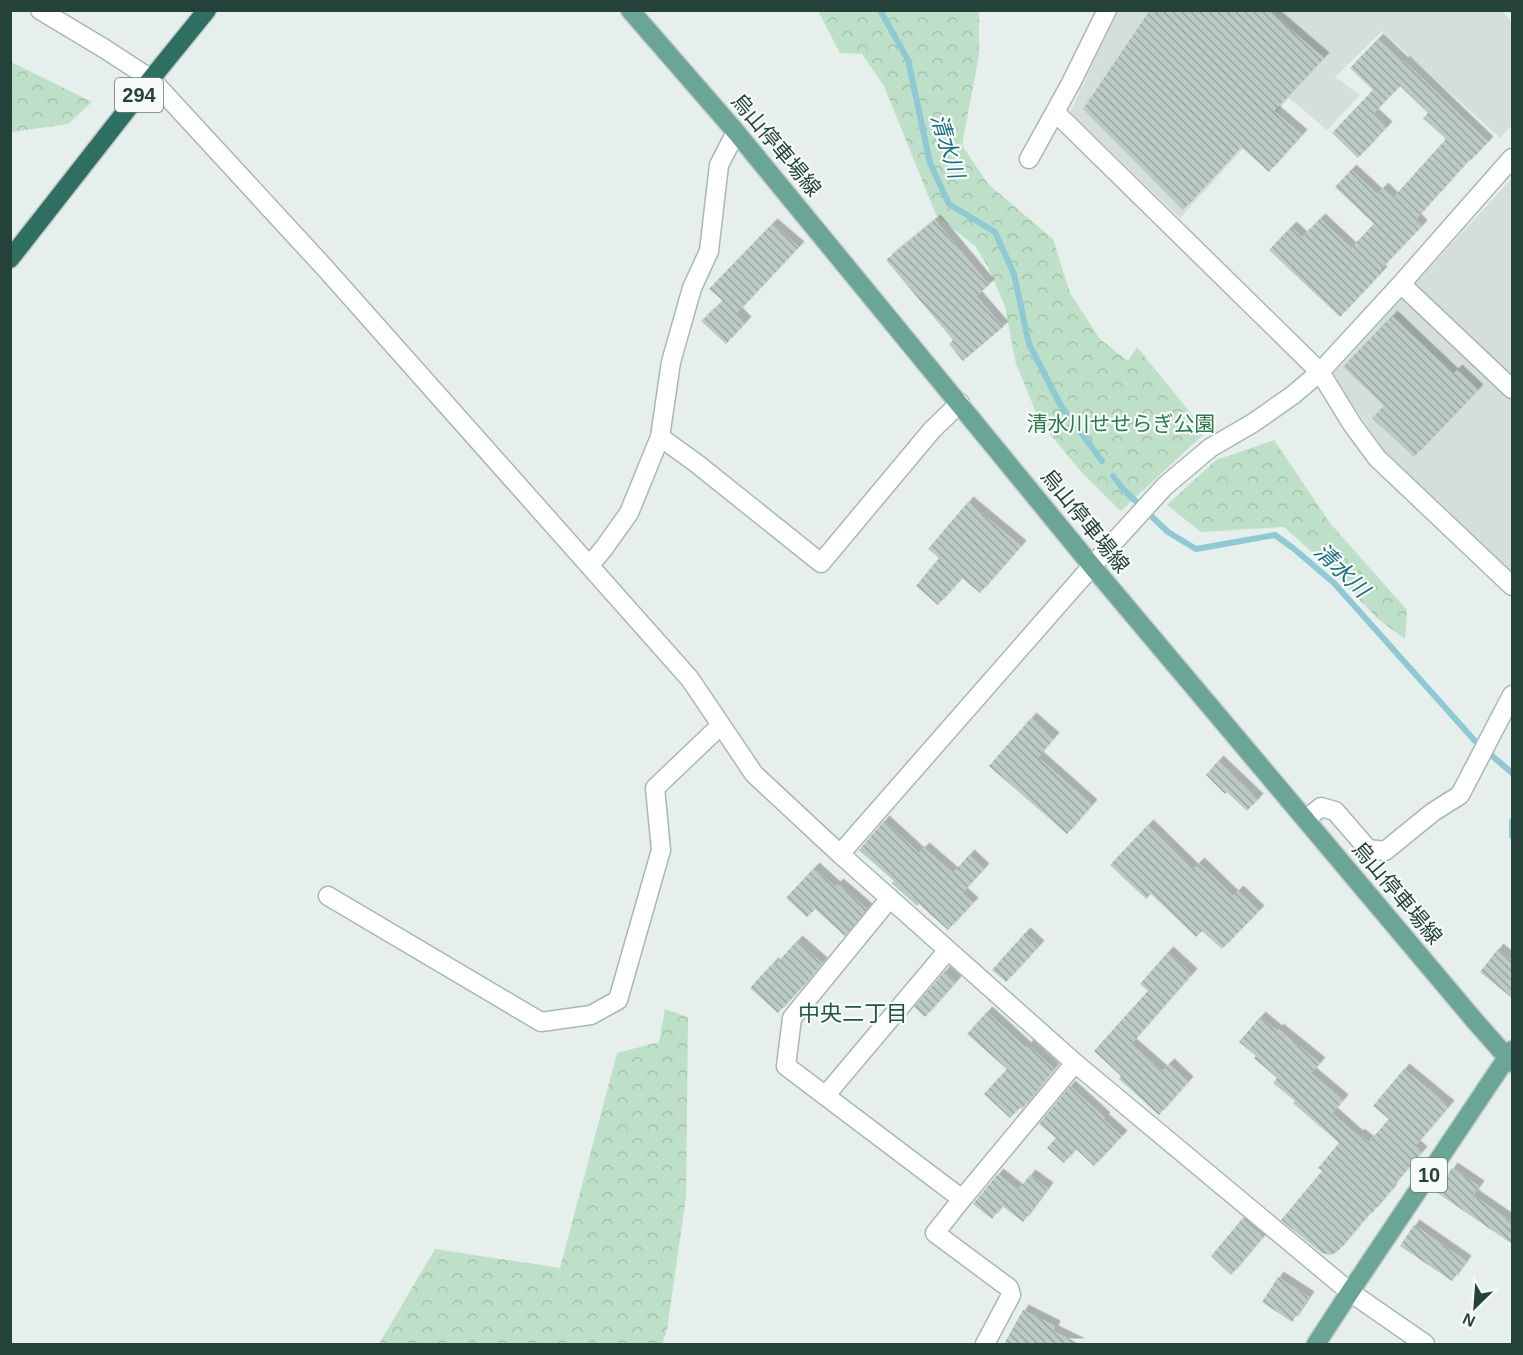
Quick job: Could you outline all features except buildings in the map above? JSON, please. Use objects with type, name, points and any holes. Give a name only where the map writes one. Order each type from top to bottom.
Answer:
[{"type":"highway","name":"294","points":[[10,260],[207,10]]},
{"type":"main road","name":"烏山停車場線","points":[[630,10],[736,132],[1092,566],[1475,1021],[1511,1057]]},
{"type":"main road","name":"10","points":[[1316,1344],[1511,1057]]},
{"type":"street","points":[[40,10],[151,79],[325,268],[690,680],[754,774],[840,854],[1075,1063],[1350,1292],[1425,1344]]},
{"type":"street","points":[[1029,159],[1107,10]]},
{"type":"street","points":[[1055,112],[1320,372],[1352,424],[1377,458],[1512,586]]},
{"type":"street","points":[[590,565],[629,513],[660,437],[671,362],[692,288],[709,251],[719,165],[736,132]]},
{"type":"street","points":[[840,854],[1151,501],[1178,474],[1210,448],[1253,423],[1293,395],[1320,372],[1512,158]]},
{"type":"street","points":[[1401,284],[1512,389]]},
{"type":"street","points":[[660,437],[821,563],[932,430],[960,403]]},
{"type":"street","points":[[1306,819],[1321,807],[1335,811],[1368,849],[1385,851],[1433,812],[1460,795],[1512,695]]},
{"type":"street","points":[[328,896],[541,1022],[591,1016],[618,1000],[661,850],[655,788],[721,725]]},
{"type":"street","points":[[890,898],[792,1018],[786,1066],[962,1199]]},
{"type":"street","points":[[825,1096],[948,950]]},
{"type":"street","points":[[985,1344],[1011,1294],[1009,1288],[935,1233],[1075,1063]]},
{"type":"shaded area","points":[[1501,10],[1512,22],[1512,125],[1500,138],[1382,31],[1335,77],[1360,95],[1327,130],[1289,98],[1180,218],[1070,112],[1118,11]]},
{"type":"shaded area","points":[[1512,178],[1512,574],[1394,465],[1332,375]]},
{"type":"green space","name":"清水川せせらぎ公園","points":[[818,11],[979,11],[979,55],[962,145],[988,184],[1053,239],[1070,293],[1100,339],[1128,361],[1137,347],[1206,432],[1121,511],[1082,473],[1040,422],[1016,364],[1005,307],[988,267],[975,246],[936,215],[884,86],[862,54],[840,53]]},
{"type":"green space","points":[[10,62],[92,102],[68,124],[11,132]]},
{"type":"green space","points":[[1274,440],[1330,523],[1407,610],[1405,639],[1379,620],[1325,564],[1284,527],[1201,532],[1167,505],[1216,460]]},
{"type":"green space","points":[[665,1009],[688,1017],[686,1197],[667,1330],[662,1344],[379,1344],[435,1249],[560,1268],[617,1053],[659,1042]]},
{"type":"waterway","name":"清水川","points":[[880,10],[908,60],[930,163],[949,204],[995,232],[1014,274],[1029,344],[1061,406],[1102,461]]},
{"type":"waterway","name":"清水川","points":[[1113,476],[1124,490],[1168,532],[1196,549],[1275,535],[1293,548],[1334,583],[1475,741],[1512,773]]},
{"type":"waterway","name":"清水川","points":[[1512,821],[1512,836]]},
{"type":"district","name":"中央二丁目","points":[[853,1013]]}]
